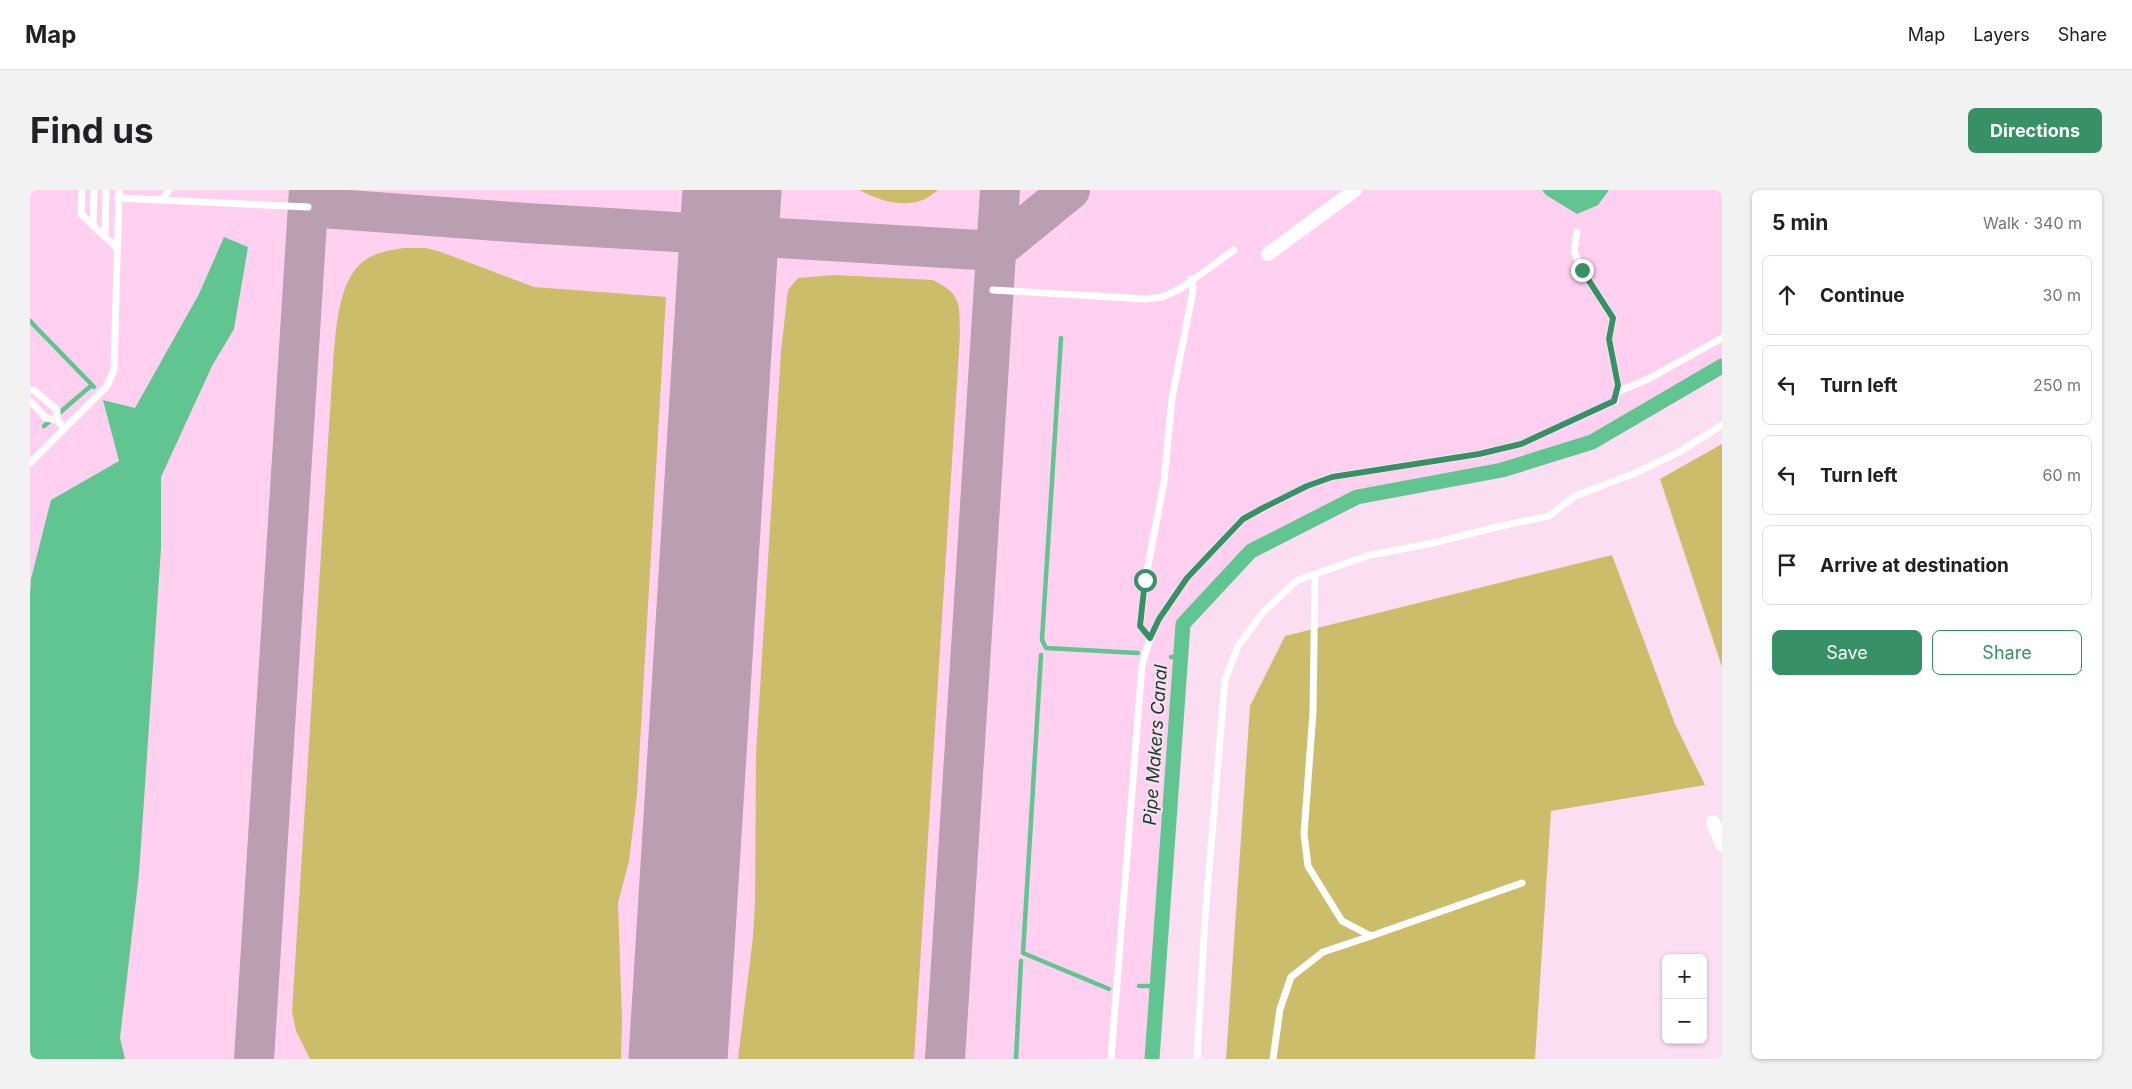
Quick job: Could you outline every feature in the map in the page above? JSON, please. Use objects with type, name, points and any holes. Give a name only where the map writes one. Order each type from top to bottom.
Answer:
[{"type":"street","points":[[1268,254],[1356,190]]},
{"type":"street","points":[[1713,822],[1722,845]]},
{"type":"lane","points":[[82,190],[81,214],[117,248]]},
{"type":"lane","points":[[93,226],[94,190]]},
{"type":"lane","points":[[105,237],[106,190]]},
{"type":"lane","points":[[30,463],[107,386],[114,370],[119,190]]},
{"type":"lane","points":[[162,200],[169,190]]},
{"type":"lane","points":[[118,198],[308,207]]},
{"type":"lane","points":[[1111,1059],[1142,665],[1150,638],[1159,619],[1187,578],[1243,519],[1307,486],[1332,477],[1479,454],[1521,444],[1614,401],[1618,385],[1609,339],[1613,318],[1582,270],[1574,251],[1577,232]]},
{"type":"lane","points":[[992,290],[1146,299],[1162,297],[1180,289],[1191,279],[1234,250]]},
{"type":"lane","points":[[1150,638],[1140,626],[1145,580],[1164,482],[1172,398],[1193,287],[1191,279]]},
{"type":"lane","points":[[1617,392],[1648,379],[1722,338]]},
{"type":"lane","points":[[30,390],[35,390],[57,410],[57,420]]},
{"type":"lane","points":[[30,401],[46,418],[57,420],[64,428]]},
{"type":"lane","points":[[1197,1059],[1206,908],[1225,680],[1238,646],[1264,610],[1298,580],[1370,555],[1433,543],[1549,516],[1575,496],[1635,473],[1681,452],[1722,425]]},
{"type":"lane","points":[[1315,574],[1313,712],[1304,834],[1308,866],[1342,921],[1371,936]]},
{"type":"lane","points":[[1273,1059],[1280,1009],[1291,977],[1323,952],[1522,883]]},
{"type":"shaded area","points":[[30,190],[1722,190],[1722,366],[1592,442],[1502,470],[1357,497],[1251,551],[1183,624],[1152,1059],[30,1059]]},
{"type":"shaded area","points":[[859,190],[938,190],[917,202],[900,203],[883,200]]},
{"type":"shaded area","points":[[1542,190],[1609,190],[1598,205],[1577,214],[1546,195]]},
{"type":"shaded area","points":[[224,237],[248,247],[234,329],[212,366],[161,477],[161,548],[139,874],[120,1038],[125,1059],[30,1059],[31,579],[51,500],[119,461],[103,400],[135,408],[199,294]]},
{"type":"shaded area","points":[[405,248],[426,248],[441,252],[534,287],[666,297],[637,795],[629,861],[618,903],[622,1019],[621,1059],[310,1059],[296,1031],[292,1012],[337,322],[343,293],[356,269],[365,260],[374,255]]},
{"type":"shaded area","points":[[835,275],[933,280],[950,291],[959,308],[960,335],[914,1059],[738,1059],[753,937],[756,753],[781,351],[788,290],[798,278]]},
{"type":"shaded area","points":[[1722,444],[1722,667],[1660,479]]},
{"type":"shaded area","points":[[1612,555],[1675,724],[1705,785],[1551,811],[1535,1059],[1226,1059],[1250,706],[1285,636]]},
{"type":"waterway","points":[[30,321],[94,387]]},
{"type":"waterway","points":[[1061,338],[1042,640],[1046,648],[1138,653]]},
{"type":"waterway","name":"Pipe Makers Canal","points":[[1152,1059],[1183,624],[1251,551],[1357,497],[1502,470],[1592,442],[1722,366]]},
{"type":"waterway","points":[[44,426],[92,385]]},
{"type":"waterway","points":[[1041,655],[1023,953],[1109,989]]},
{"type":"waterway","points":[[1171,657],[1180,657]]},
{"type":"waterway","points":[[1016,1059],[1021,961]]},
{"type":"waterway","points":[[1139,986],[1157,986]]},
{"type":"taxiway","points":[[254,1059],[309,190]]},
{"type":"taxiway","points":[[945,1059],[1000,190]]},
{"type":"taxiway","points":[[308,207],[526,223],[995,251],[1070,190]]},
{"type":"runway","points":[[678,1059],[732,190]]},
{"type":"route","points":[[1145,580],[1140,626],[1150,638],[1159,619],[1187,578],[1243,519],[1263,508],[1307,486],[1332,477],[1479,454],[1521,444],[1614,401],[1618,385],[1609,339],[1613,318],[1582,270]]}]
